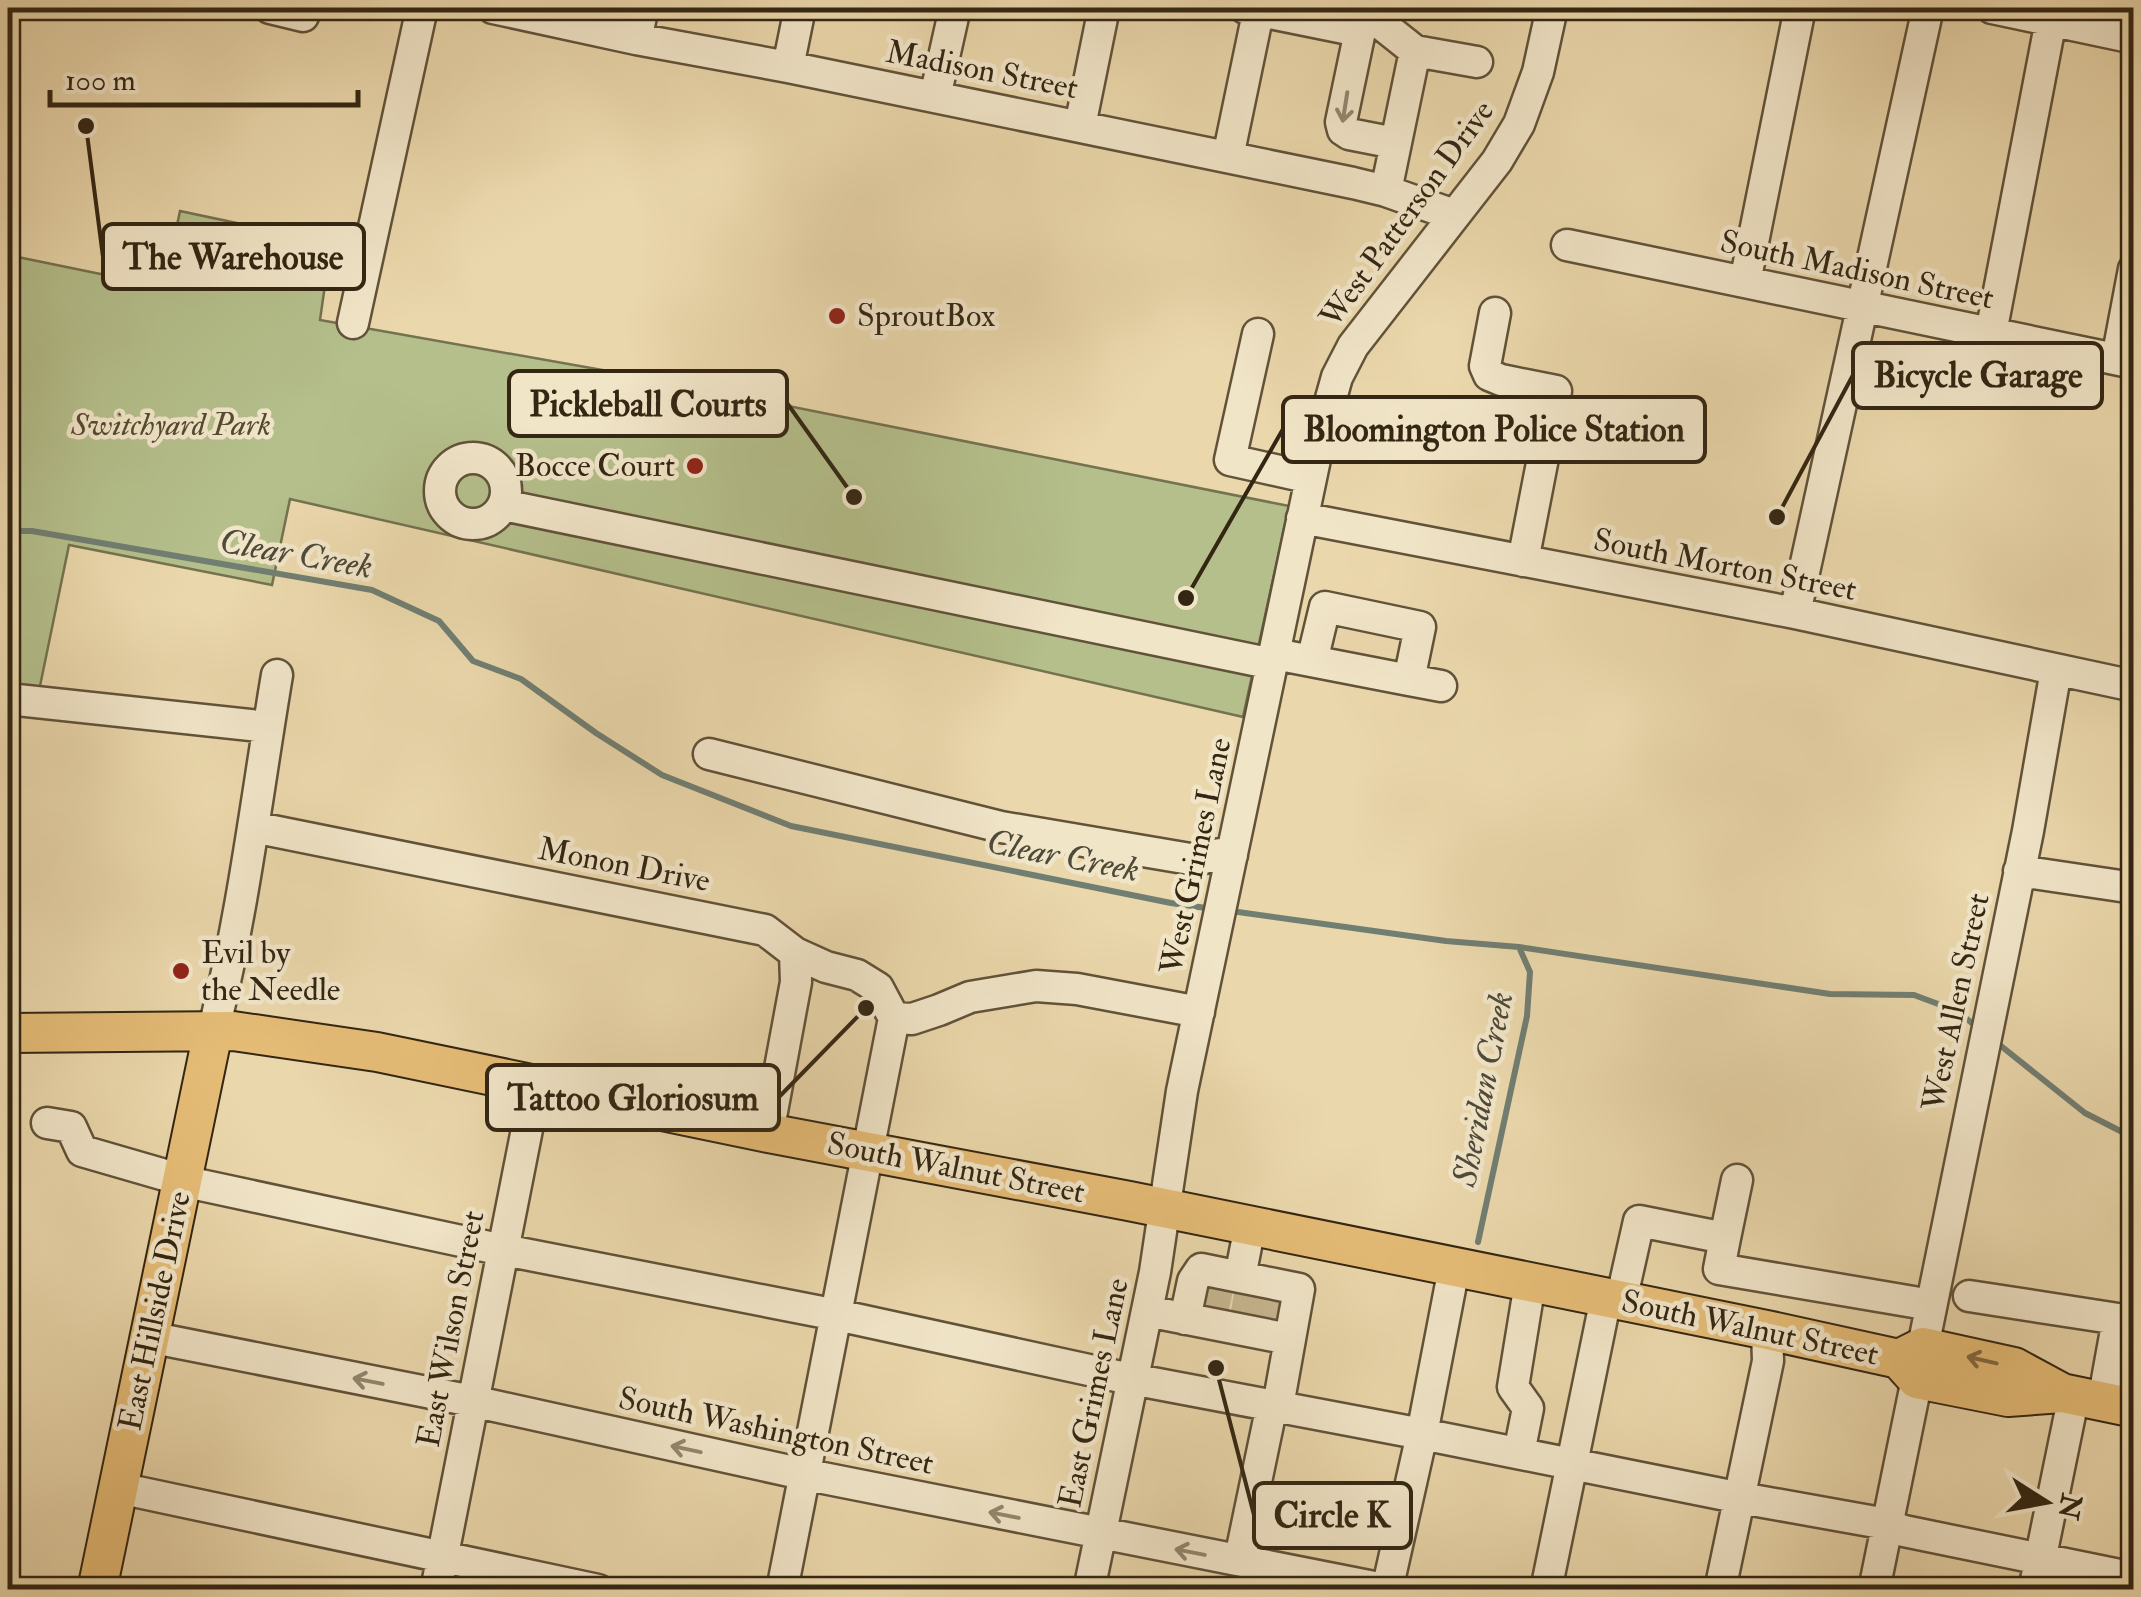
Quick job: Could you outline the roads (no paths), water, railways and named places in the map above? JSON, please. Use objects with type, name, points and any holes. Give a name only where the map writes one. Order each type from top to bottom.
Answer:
[{"type":"main road","name":"East Hillside Drive","points":[[96,1590],[213,1032]]},
{"type":"main road","name":"South Walnut Street","points":[[8,1033],[233,1032],[377,1052],[1913,1362],[2014,1367],[2093,1399]]},
{"type":"street","points":[[270,8],[303,16],[306,8]]},
{"type":"street","points":[[353,323],[422,8]]},
{"type":"street","name":"Madison Street","points":[[493,8],[1228,157],[1386,191],[1454,214]]},
{"type":"street","points":[[636,39],[644,8]]},
{"type":"street","points":[[788,66],[800,8]]},
{"type":"street","points":[[935,97],[955,8]]},
{"type":"street","points":[[1080,126],[1104,8]]},
{"type":"street","points":[[1228,157],[1254,8],[1361,17],[1416,51],[1477,62]]},
{"type":"street","name":"West Patterson Drive","points":[[1302,518],[1337,377],[1353,346],[1497,161],[1519,124],[1538,72],[1552,8]]},
{"type":"street","points":[[1744,282],[1800,8]]},
{"type":"street","points":[[1796,613],[1928,8]]},
{"type":"street","points":[[1992,8],[2134,38]]},
{"type":"street","points":[[1361,17],[1341,122],[1343,130],[1395,143]]},
{"type":"street","points":[[1990,333],[2051,20]]},
{"type":"street","points":[[1386,191],[1416,51]]},
{"type":"street","name":"South Madison Street","points":[[1567,245],[2125,361]]},
{"type":"street","points":[[2125,361],[2134,269]]},
{"type":"street","points":[[1495,313],[1485,366],[1489,374],[1556,391],[1524,561]]},
{"type":"street","points":[[1258,334],[1230,460],[1311,478]]},
{"type":"street","points":[[503,506],[1274,659],[1312,661],[1441,686]]},
{"type":"street","name":"South Morton Street","points":[[1302,518],[1796,613],[2134,686]]},
{"type":"street","name":"West Grimes Lane","points":[[1164,1210],[1182,1091],[1302,518]]},
{"type":"street","points":[[1312,661],[1325,607],[1420,628],[1409,680]]},
{"type":"street","name":"West Allen Street","points":[[1874,1590],[1913,1362],[1931,1305],[2020,871],[2056,670]]},
{"type":"street","points":[[213,1032],[253,827],[277,676]]},
{"type":"street","points":[[9,707],[268,726]]},
{"type":"street","points":[[709,754],[1001,826],[1196,860],[1220,854],[1229,869]]},
{"type":"street","name":"Monon Drive","points":[[253,827],[765,930],[794,953],[826,968],[857,975],[878,988],[894,1018]]},
{"type":"street","points":[[2020,871],[2134,888]]},
{"type":"street","points":[[768,1132],[796,982],[794,953]]},
{"type":"street","points":[[782,1590],[894,1018],[912,1018],[970,997],[1036,986],[1077,989],[1199,1012]]},
{"type":"street","name":"East Wilson Street","points":[[436,1590],[529,1119],[531,1082]]},
{"type":"street","points":[[47,1124],[72,1127],[82,1150],[182,1180],[1133,1379],[1271,1397],[1574,1458],[1741,1498],[2134,1578]]},
{"type":"street","points":[[1710,1319],[1737,1180]]},
{"type":"street","name":"East Grimes Lane","points":[[1089,1590],[1164,1210]]},
{"type":"street","points":[[1546,1590],[1613,1300],[1639,1222],[1724,1238]]},
{"type":"street","points":[[1243,1544],[1271,1397],[1244,1307],[1250,1226]]},
{"type":"street","points":[[1388,1589],[1454,1268]]},
{"type":"street","points":[[1719,1269],[1931,1305]]},
{"type":"street","points":[[1520,1447],[1528,1408],[1513,1387],[1530,1283]]},
{"type":"street","points":[[1969,1296],[2118,1319],[2034,1590]]},
{"type":"street","points":[[1147,1311],[1244,1307]]},
{"type":"street","points":[[1720,1590],[1768,1361],[1767,1330]]},
{"type":"street","name":"South Washington Street","points":[[150,1337],[803,1474],[1388,1589]]},
{"type":"street","points":[[119,1488],[598,1590]]},
{"type":"waterway","name":"Clear Creek","points":[[8,531],[32,531],[372,590],[439,621],[473,661],[521,679],[662,775],[791,826],[1213,909]]},
{"type":"waterway","name":"Clear Creek","points":[[1231,911],[1446,941],[1519,947],[1830,994],[1914,995],[1957,1011],[1978,1028]]},
{"type":"waterway","name":"Sheridan Creek","points":[[1478,1242],[1527,1016],[1530,972],[1519,947]]},
{"type":"waterway","name":"Clear Creek","points":[[1996,1042],[2085,1113],[2134,1138]]},
{"type":"tunnel","points":[[1213,1312],[1218,1289]]},
{"type":"tunnel","points":[[1245,1318],[1249,1295]]},
{"type":"tunnel","points":[[1270,1323],[1275,1300]]},
{"type":"place","name":"The Warehouse","points":[[86,126]]},
{"type":"place","name":"SproutBox","points":[[837,316]]},
{"type":"place","name":"Bocce Court","points":[[695,466]]},
{"type":"place","name":"Pickleball Courts","points":[[854,497]]},
{"type":"place","name":"Bicycle Garage","points":[[1777,517]]},
{"type":"place","name":"Bloomington Police Station","points":[[1186,598]]},
{"type":"place","name":"Evil by the Needle","points":[[181,971]]},
{"type":"place","name":"Tattoo Gloriosum","points":[[866,1008]]},
{"type":"place","name":"Circle K","points":[[1216,1368]]},
{"type":"park label","name":"Switchyard Park","points":[[171,425]]}]
